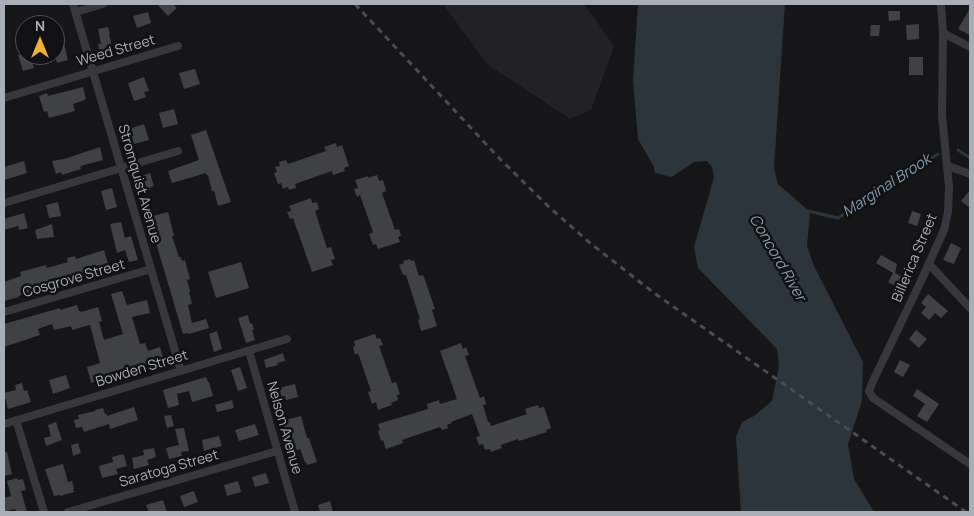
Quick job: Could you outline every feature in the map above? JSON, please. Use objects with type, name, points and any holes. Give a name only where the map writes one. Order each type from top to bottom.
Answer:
[{"type":"street","name":"Stromquist Avenue","points":[[73,4],[181,371]]},
{"type":"street","points":[[76,12],[103,4]]},
{"type":"street","name":"Billerica Street","points":[[941,4],[943,33],[942,115],[948,166],[948,212],[944,230],[929,264],[869,391],[874,398],[970,464]]},
{"type":"street","points":[[943,33],[970,48]]},
{"type":"street","name":"Weed Street","points":[[4,98],[178,46]]},
{"type":"street","points":[[4,203],[178,151]]},
{"type":"street","points":[[948,166],[970,174]]},
{"type":"street","points":[[929,264],[970,308]]},
{"type":"street","name":"Cosgrove Street","points":[[4,312],[151,269]]},
{"type":"street","name":"Bowden Street","points":[[4,424],[287,339]]},
{"type":"street","name":"Nelson Avenue","points":[[249,351],[295,512]]},
{"type":"street","points":[[16,420],[44,512]]},
{"type":"street","name":"Saratoga Street","points":[[68,512],[277,451]]},
{"type":"shaded area","points":[[443,4],[584,4],[614,46],[591,110],[570,119],[487,64]]},
{"type":"water","name":"Concord River","points":[[638,4],[785,4],[774,168],[778,184],[810,212],[807,246],[814,266],[863,362],[862,401],[848,444],[854,479],[874,512],[741,512],[736,437],[742,422],[754,416],[772,401],[779,366],[777,349],[698,268],[694,247],[714,177],[712,167],[707,161],[694,162],[672,177],[655,173],[654,167],[638,139],[633,80]]},
{"type":"building","points":[[157,4],[173,4],[177,8],[168,16]]},
{"type":"building","points":[[970,8],[970,35],[958,29]]},
{"type":"building","points":[[888,11],[900,11],[900,20],[889,21]]},
{"type":"building","points":[[148,12],[151,23],[137,28],[133,16]]},
{"type":"building","points":[[919,24],[919,39],[907,40],[906,25]]},
{"type":"building","points":[[871,25],[880,25],[879,36],[870,36]]},
{"type":"building","points":[[108,27],[113,51],[100,54],[98,44],[101,44],[98,29]]},
{"type":"building","points":[[65,47],[68,60],[65,61]]},
{"type":"building","points":[[909,57],[923,57],[923,75],[909,75]]},
{"type":"building","points":[[21,65],[33,65],[34,68],[23,71]]},
{"type":"building","points":[[195,69],[200,84],[184,89],[179,73]]},
{"type":"building","points":[[144,77],[149,91],[144,92],[146,97],[134,101],[128,83]]},
{"type":"building","points":[[83,87],[86,99],[73,104],[75,111],[49,118],[47,111],[44,112],[39,96],[47,93],[48,96]]},
{"type":"building","points":[[174,109],[178,124],[163,128],[159,113]]},
{"type":"building","points":[[144,124],[149,140],[134,144],[129,129]]},
{"type":"building","points":[[206,130],[231,202],[218,206],[206,173],[172,183],[168,171],[199,160],[191,135]]},
{"type":"building","points":[[336,143],[337,147],[342,145],[349,166],[344,168],[345,171],[333,175],[332,171],[295,184],[296,188],[289,190],[288,187],[283,189],[281,183],[278,184],[274,173],[277,172],[275,167],[280,166],[279,162],[286,160],[288,164],[326,151],[324,147]]},
{"type":"building","points":[[100,147],[103,160],[84,165],[80,167],[81,169],[62,175],[61,172],[56,174],[52,161]]},
{"type":"building","points":[[24,161],[27,173],[4,180],[4,167]]},
{"type":"building","points":[[150,173],[154,186],[149,188],[150,190],[140,193],[137,185],[140,184],[138,177]]},
{"type":"building","points":[[377,175],[379,181],[383,180],[386,191],[382,193],[395,230],[399,229],[401,236],[398,237],[400,242],[378,249],[376,244],[373,245],[369,234],[373,232],[360,195],[357,197],[354,189],[358,188],[355,180]]},
{"type":"building","points":[[112,188],[117,207],[106,210],[101,191]]},
{"type":"building","points":[[970,190],[970,208],[961,201]]},
{"type":"building","points":[[311,198],[312,203],[317,202],[319,209],[315,211],[327,248],[331,247],[335,259],[331,260],[333,265],[312,272],[293,218],[290,219],[287,212],[291,211],[289,206]]},
{"type":"building","points":[[58,202],[61,216],[49,218],[46,205]]},
{"type":"building","points":[[912,211],[921,214],[917,226],[908,223]]},
{"type":"building","points":[[168,212],[174,236],[172,236],[179,257],[181,257],[182,261],[185,260],[190,279],[187,280],[192,304],[188,305],[192,323],[206,319],[209,328],[189,334],[183,334],[151,226],[148,227],[146,219]]},
{"type":"building","points":[[24,213],[28,228],[19,230],[18,226],[4,230],[4,219]]},
{"type":"building","points":[[121,222],[125,238],[131,236],[138,260],[129,262],[125,250],[117,253],[110,224]]},
{"type":"building","points":[[52,224],[54,237],[37,239],[35,230]]},
{"type":"building","points":[[951,243],[961,248],[954,264],[943,260]]},
{"type":"building","points":[[104,250],[110,270],[94,274],[95,276],[88,278],[87,275],[52,285],[52,287],[4,301],[4,282],[21,276],[20,272],[46,265],[47,268],[68,262],[67,258],[75,256],[76,259]]},
{"type":"building","points":[[881,255],[897,264],[895,273],[906,279],[900,289],[888,282],[893,273],[876,263]]},
{"type":"building","points":[[410,259],[411,261],[414,260],[419,276],[423,275],[424,277],[435,309],[432,310],[437,326],[421,331],[418,320],[420,319],[406,275],[403,275],[399,265],[404,263],[403,261]]},
{"type":"building","points":[[241,262],[249,288],[216,298],[208,272]]},
{"type":"building","points":[[122,291],[127,305],[147,300],[150,313],[132,317],[140,344],[145,343],[148,351],[160,347],[164,361],[162,362],[163,365],[153,367],[152,365],[125,373],[125,375],[114,378],[114,376],[91,383],[87,367],[100,363],[90,325],[72,330],[71,326],[54,330],[52,324],[38,329],[40,335],[4,347],[4,324],[77,305],[81,312],[98,307],[102,321],[99,322],[104,340],[123,334],[111,294]]},
{"type":"building","points":[[928,294],[948,311],[941,318],[935,313],[929,320],[921,313],[926,307],[921,303]]},
{"type":"building","points":[[248,315],[254,330],[252,330],[255,340],[246,343],[238,318]]},
{"type":"building","points":[[916,330],[927,339],[919,348],[909,339]]},
{"type":"building","points":[[217,331],[222,349],[214,352],[209,334]]},
{"type":"building","points":[[375,334],[377,339],[380,338],[383,345],[379,346],[392,383],[396,382],[400,394],[397,395],[398,400],[391,403],[392,405],[378,410],[376,402],[372,404],[368,392],[371,391],[358,353],[355,355],[353,347],[355,346],[354,341]]},
{"type":"building","points":[[461,343],[463,349],[466,347],[469,355],[465,356],[480,398],[484,396],[486,404],[483,405],[491,426],[527,414],[525,409],[538,405],[539,408],[544,407],[551,428],[546,430],[547,432],[501,445],[502,448],[491,452],[490,449],[485,450],[483,444],[479,445],[476,437],[480,436],[472,414],[451,422],[447,425],[448,428],[442,430],[440,427],[402,440],[403,443],[386,449],[383,440],[381,441],[378,424],[428,409],[427,404],[439,400],[440,404],[457,399],[440,351]]},
{"type":"building","points":[[283,353],[285,361],[266,368],[264,360]]},
{"type":"building","points":[[900,360],[910,365],[903,377],[894,372]]},
{"type":"building","points":[[240,367],[247,388],[238,391],[231,370]]},
{"type":"building","points":[[66,375],[70,388],[53,394],[49,380]]},
{"type":"building","points":[[206,377],[213,396],[192,402],[189,391],[177,394],[179,405],[168,408],[163,390]]},
{"type":"building","points":[[22,383],[24,391],[27,390],[31,402],[8,409],[4,393],[16,390],[15,385]]},
{"type":"building","points":[[295,384],[298,397],[286,400],[285,396],[275,399],[272,390]]},
{"type":"building","points":[[917,389],[939,404],[927,422],[917,416],[925,404],[913,396]]},
{"type":"building","points":[[232,400],[234,408],[217,412],[215,405]]},
{"type":"building","points":[[134,407],[138,420],[110,429],[109,424],[84,432],[82,427],[76,428],[74,420],[79,419],[78,415],[103,408],[107,416]]},
{"type":"building","points":[[171,415],[174,426],[167,428],[164,416]]},
{"type":"building","points":[[301,416],[307,438],[309,438],[317,462],[307,465],[300,449],[291,452],[281,421]]},
{"type":"building","points":[[56,422],[62,440],[46,446],[44,438],[51,436],[48,425]]},
{"type":"building","points":[[255,424],[259,435],[239,441],[235,430]]},
{"type":"building","points":[[184,428],[189,451],[181,452],[182,456],[169,459],[166,448],[179,445],[175,429]]},
{"type":"building","points":[[219,436],[222,446],[204,451],[202,440]]},
{"type":"building","points":[[78,443],[81,453],[73,456],[71,445]]},
{"type":"building","points":[[154,448],[156,457],[147,460],[149,465],[134,469],[132,458],[144,455],[143,450]]},
{"type":"building","points":[[4,452],[7,452],[12,474],[5,476]]},
{"type":"building","points":[[123,454],[127,466],[116,469],[118,474],[102,478],[99,466],[113,462],[112,457]]},
{"type":"building","points":[[63,464],[68,482],[72,481],[74,492],[54,496],[45,469]]},
{"type":"building","points":[[266,473],[269,483],[255,487],[252,477]]},
{"type":"building","points":[[17,478],[18,480],[23,479],[26,490],[21,491],[27,512],[16,512],[15,509],[4,512],[4,498],[11,496],[7,481]]},
{"type":"building","points":[[238,481],[241,492],[227,496],[224,485]]},
{"type":"building","points":[[194,491],[198,502],[184,507],[180,496]]},
{"type":"building","points":[[163,500],[167,512],[149,512],[146,505]]},
{"type":"building","points":[[330,501],[333,512],[320,512],[318,505]]},
{"type":"waterway","name":"Marginal Brook","points":[[958,150],[970,158]]},
{"type":"waterway","name":"Marginal Brook","points":[[808,211],[838,218],[938,154]]},
{"type":"railway","points":[[355,4],[500,159],[548,206],[590,243],[654,293],[966,512]]}]
